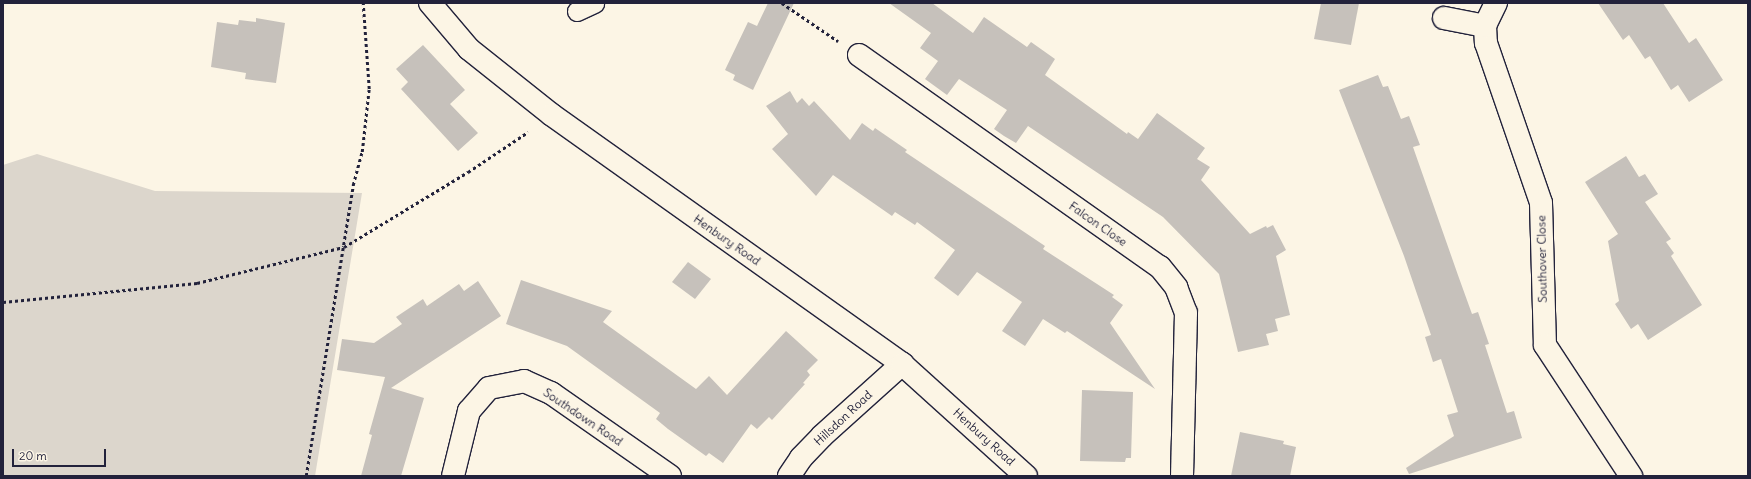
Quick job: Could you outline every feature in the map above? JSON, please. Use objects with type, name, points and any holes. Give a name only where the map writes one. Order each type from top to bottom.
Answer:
[{"type":"street","name":"Henbury Road","points":[[430,3],[469,49],[552,115],[902,364],[1026,476]]},
{"type":"street","points":[[1444,18],[1485,26],[1496,3]]},
{"type":"street","name":"Southover Close","points":[[1485,26],[1486,43],[1490,60],[1541,203],[1544,345],[1631,476]]},
{"type":"street","name":"Falcon Close","points":[[859,55],[1160,267],[1176,287],[1186,313],[1182,476]]},
{"type":"street","name":"Hillsdon Road","points":[[789,476],[801,458],[822,436],[902,364]]},
{"type":"street","name":"Southdown Road","points":[[453,476],[470,411],[489,388],[524,381],[551,393],[670,476]]},
{"type":"path","points":[[306,476],[353,186],[362,152],[368,89],[363,3]]},
{"type":"path","points":[[782,3],[859,55]]},
{"type":"path","points":[[3,302],[197,283],[344,247],[468,172],[552,115]]},
{"type":"shaded area","points":[[37,154],[155,191],[362,193],[315,476],[3,476],[3,165]]},
{"type":"building","points":[[768,3],[794,3],[753,90],[733,80],[735,75],[725,70],[748,22],[757,26]]},
{"type":"building","points":[[889,3],[932,3],[973,33],[984,17],[1027,47],[1031,42],[1055,59],[1045,75],[1127,134],[1128,132],[1138,139],[1157,113],[1205,148],[1197,159],[1210,167],[1201,180],[1250,234],[1266,226],[1267,228],[1273,225],[1286,250],[1276,256],[1290,315],[1275,319],[1278,331],[1266,334],[1269,345],[1238,352],[1219,274],[1163,217],[1028,126],[1016,143],[1004,136],[994,129],[1007,110],[959,79],[947,95],[925,79],[938,61],[920,48],[931,33]]},
{"type":"building","points":[[1321,3],[1359,3],[1351,45],[1314,39]]},
{"type":"building","points":[[1598,3],[1663,3],[1689,43],[1696,38],[1723,80],[1689,102],[1678,85],[1671,90],[1650,56],[1645,59],[1629,35],[1623,40]]},
{"type":"building","points":[[256,18],[285,23],[276,83],[245,79],[246,73],[211,67],[217,22],[238,25],[239,20],[256,22]]},
{"type":"building","points":[[423,45],[465,90],[450,104],[478,133],[458,151],[401,89],[408,82],[396,69]]},
{"type":"building","points":[[1378,75],[1383,87],[1388,86],[1401,119],[1409,116],[1420,145],[1413,147],[1472,314],[1478,312],[1489,344],[1485,345],[1507,413],[1514,411],[1522,438],[1409,474],[1406,468],[1454,436],[1447,415],[1458,412],[1441,359],[1433,362],[1425,337],[1431,335],[1404,256],[1339,90]]},
{"type":"building","points":[[790,91],[797,103],[802,98],[809,106],[814,101],[850,140],[862,123],[873,131],[875,128],[907,150],[905,152],[1045,246],[1043,249],[1114,295],[1112,297],[1123,305],[1110,323],[1155,389],[1067,331],[1065,333],[1043,319],[1025,346],[1002,331],[1022,302],[977,272],[958,296],[934,278],[955,250],[917,222],[915,225],[895,212],[892,216],[833,175],[816,196],[772,149],[788,134],[766,106]]},
{"type":"building","points":[[1626,156],[1639,177],[1645,174],[1658,194],[1645,202],[1671,239],[1666,242],[1674,253],[1671,256],[1702,305],[1648,340],[1638,324],[1631,329],[1615,304],[1619,301],[1608,241],[1618,234],[1585,182]]},
{"type":"building","points":[[688,262],[711,279],[695,299],[672,282]]},
{"type":"building","points":[[521,280],[612,311],[603,322],[696,389],[709,376],[727,395],[786,331],[818,360],[807,371],[810,375],[803,383],[805,384],[772,420],[769,417],[757,429],[751,424],[723,463],[709,453],[706,456],[668,429],[656,419],[660,413],[567,346],[506,324]]},
{"type":"building","points":[[478,281],[501,316],[391,388],[424,398],[401,476],[361,476],[372,435],[369,434],[385,377],[337,370],[342,339],[374,343],[402,324],[396,317],[423,299],[427,306],[459,284],[464,291]]},
{"type":"building","points":[[1082,390],[1133,392],[1131,458],[1126,458],[1125,462],[1080,461]]},
{"type":"building","points":[[1240,432],[1284,441],[1283,444],[1296,447],[1290,476],[1231,476]]}]
